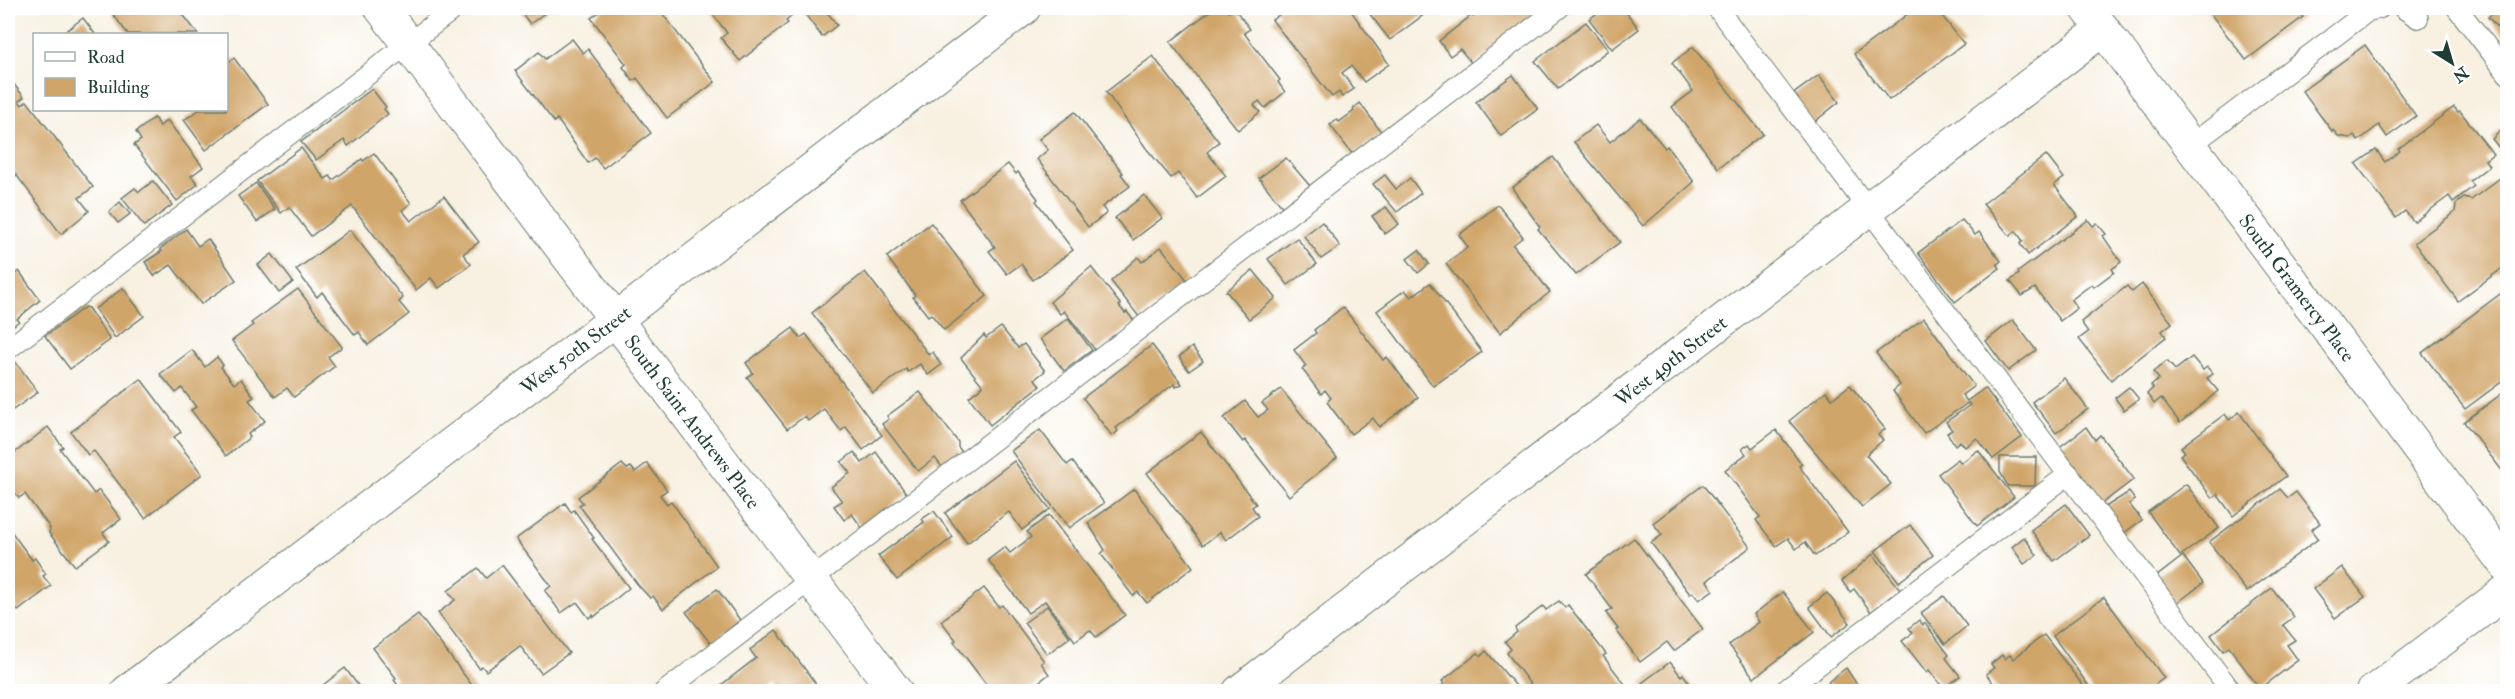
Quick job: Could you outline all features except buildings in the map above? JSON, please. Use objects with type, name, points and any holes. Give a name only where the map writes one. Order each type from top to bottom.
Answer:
[{"type":"street","name":"South Saint Andrews Place","points":[[381,8],[896,692]]},
{"type":"street","name":"West 50th Street","points":[[127,692],[1024,8]]},
{"type":"street","name":"West 49th Street","points":[[1239,692],[1868,208],[2095,18]]},
{"type":"street","name":"South Gramercy Place","points":[[2095,18],[2508,568]]},
{"type":"street","points":[[2373,692],[2508,590]]},
{"type":"lane","points":[[8,349],[455,8]]},
{"type":"lane","points":[[664,692],[1559,8]]},
{"type":"lane","points":[[1717,8],[2232,692]]},
{"type":"lane","points":[[2191,146],[2368,11],[2380,8]]},
{"type":"lane","points":[[2457,8],[2508,74]]},
{"type":"lane","points":[[1783,692],[2069,474]]}]
